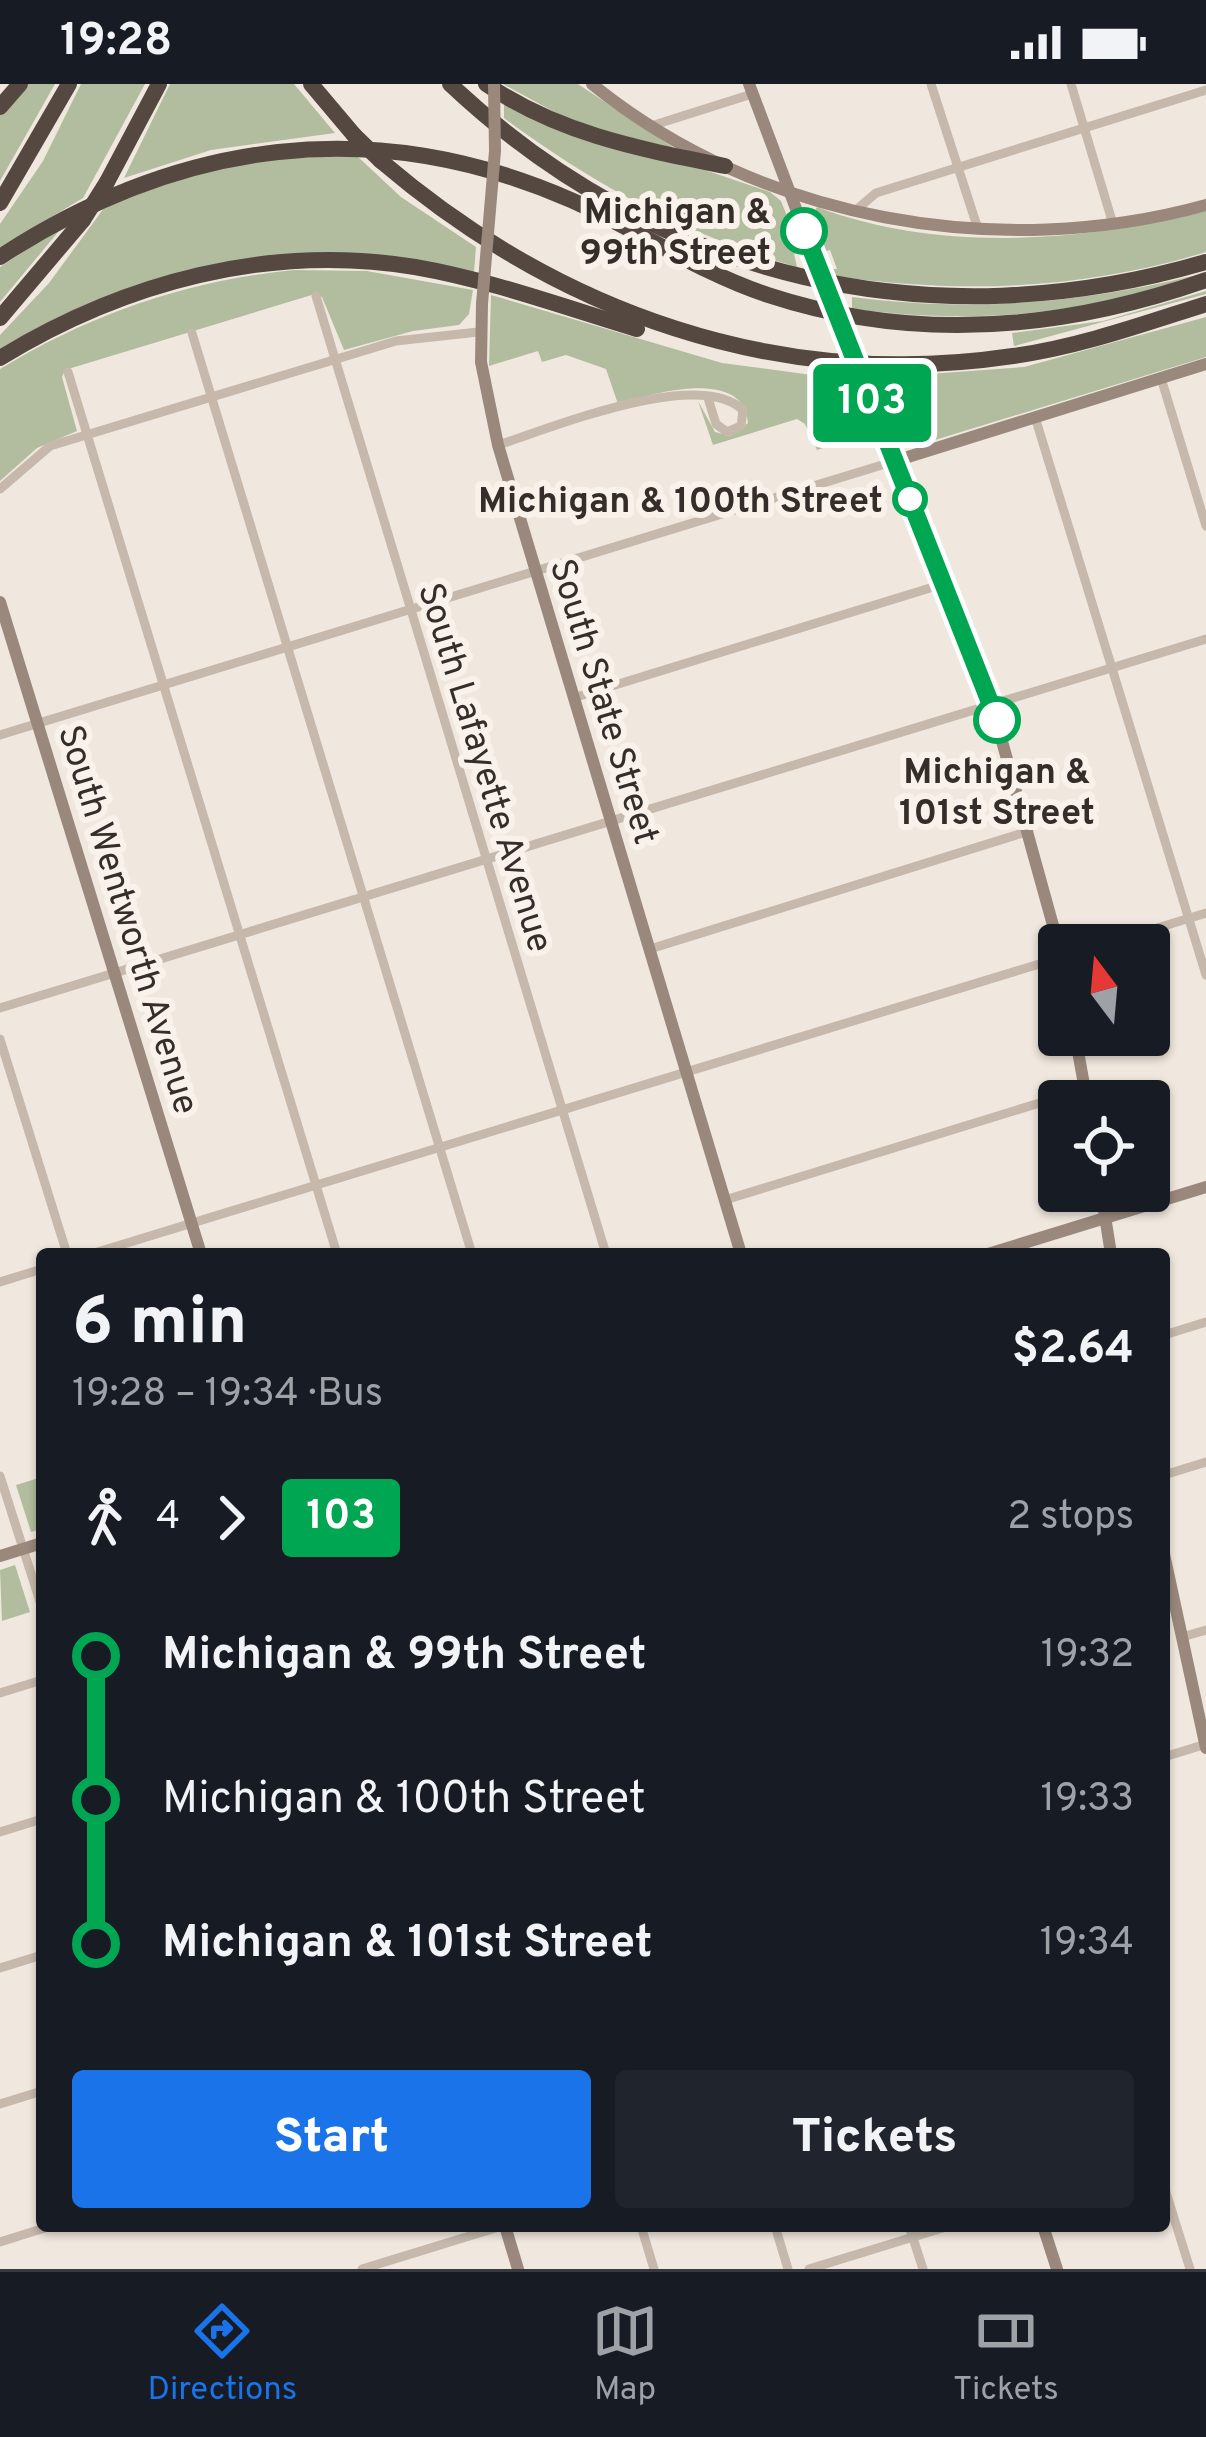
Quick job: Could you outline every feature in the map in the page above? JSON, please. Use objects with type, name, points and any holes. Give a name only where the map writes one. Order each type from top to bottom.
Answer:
[{"type":"highway","points":[[0,106],[20,84]]},
{"type":"highway","points":[[0,203],[69,84]]},
{"type":"highway","points":[[0,319],[82,220],[159,84]]},
{"type":"highway","points":[[311,84],[381,161],[468,231],[572,292],[652,324],[761,353]]},
{"type":"highway","points":[[450,84],[544,162],[620,208],[689,242],[788,274],[897,295],[998,298],[1118,285],[1206,262]]},
{"type":"highway","points":[[490,84],[539,116],[585,135],[725,166]]},
{"type":"highway","points":[[0,257],[118,190],[170,172],[263,152],[353,147],[462,162],[518,178],[720,276],[769,295],[868,319],[1024,324],[1145,302],[1206,280]]},
{"type":"highway","points":[[0,358],[81,315],[169,282],[314,260],[436,272],[723,353],[877,365],[966,362],[1060,347],[1206,304]]},
{"type":"street","name":"South State Street","points":[[490,84],[495,151],[478,332],[498,446],[739,1248]]},
{"type":"street","points":[[592,84],[650,126],[725,166],[879,217],[978,229],[1113,224],[1206,205]]},
{"type":"street","points":[[931,84],[978,229]]},
{"type":"street","points":[[1071,84],[1113,224]]},
{"type":"street","points":[[650,126],[750,89],[992,705],[1053,924]]},
{"type":"street","points":[[855,211],[876,193],[1206,90]]},
{"type":"street","points":[[876,193],[879,217]]},
{"type":"street","name":"South Lafayette Avenue","points":[[316,296],[604,1248]]},
{"type":"street","points":[[0,489],[50,446],[396,341],[478,332]]},
{"type":"street","points":[[192,333],[470,1248]]},
{"type":"street","points":[[0,735],[1206,364]]},
{"type":"street","points":[[68,372],[335,1248]]},
{"type":"street","points":[[1161,378],[1206,526]]},
{"type":"street","points":[[498,446],[676,391],[708,398]]},
{"type":"street","points":[[1035,417],[1206,975]]},
{"type":"street","points":[[573,698],[943,584]]},
{"type":"street","name":"South Wentworth Avenue","points":[[0,602],[199,1248]]},
{"type":"street","points":[[0,1008],[1206,639]]},
{"type":"street","points":[[650,949],[1029,830]]},
{"type":"street","points":[[1170,924],[1206,913]]},
{"type":"street","points":[[111,1248],[1038,964]]},
{"type":"street","points":[[0,1039],[65,1248]]},
{"type":"street","points":[[724,1200],[1038,1109]]},
{"type":"street","points":[[1008,1248],[1206,1187]]},
{"type":"street","points":[[1104,1212],[1110,1248]]},
{"type":"street","points":[[0,1282],[36,1271]]},
{"type":"street","points":[[1170,1333],[1206,1322]]},
{"type":"street","points":[[1170,1473],[1206,1462]]},
{"type":"street","points":[[0,1475],[36,1590]]},
{"type":"street","points":[[0,1556],[36,1545]]},
{"type":"street","points":[[1170,1582],[1206,1746],[1170,1755]]},
{"type":"street","points":[[1182,1637],[1206,1630]]},
{"type":"street","points":[[0,1693],[36,1682]]},
{"type":"street","points":[[0,1832],[36,1821]]},
{"type":"street","points":[[0,1968],[36,1957]]},
{"type":"street","points":[[0,2104],[36,2093]]},
{"type":"street","points":[[1170,2205],[1190,2269]]},
{"type":"street","points":[[0,2242],[36,2231]]},
{"type":"street","points":[[362,2269],[484,2232]]},
{"type":"street","points":[[506,2232],[518,2269]]},
{"type":"street","points":[[643,2232],[654,2269]]},
{"type":"street","points":[[777,2232],[788,2269]]},
{"type":"street","points":[[809,2269],[911,2232],[923,2269]]},
{"type":"street","points":[[1045,2232],[1057,2269]]},
{"type":"green space","points":[[28,84],[55,84],[0,181],[0,114]]},
{"type":"green space","points":[[81,84],[145,84],[83,198],[0,248],[0,224],[43,161]]},
{"type":"green space","points":[[170,84],[294,84],[335,133],[211,150],[124,178]]},
{"type":"green space","points":[[503,84],[578,84],[674,148],[582,127]]},
{"type":"green space","points":[[504,102],[770,192],[781,201],[801,251],[794,254],[797,267],[680,224],[608,187],[504,118]]},
{"type":"green space","points":[[356,155],[401,197],[476,247],[474,272],[350,254],[230,262],[113,294],[0,349],[0,335],[49,283],[107,204],[165,182],[255,160]]},
{"type":"green space","points":[[817,207],[912,231],[1011,238],[1110,230],[1206,211],[1206,252],[1067,281],[975,286],[881,282],[834,276],[831,269],[837,269],[830,250],[821,252],[809,221]]},
{"type":"green space","points":[[64,225],[0,302],[0,267]]},
{"type":"green space","points":[[294,270],[367,271],[473,290],[469,314],[459,325],[413,331],[344,350],[322,297],[315,294],[65,370],[62,377],[77,431],[37,448],[0,481],[0,369],[70,331],[141,303],[216,282]]},
{"type":"green space","points":[[1192,276],[1109,301],[1024,314],[938,316],[852,309],[852,297],[938,304],[1023,303]]},
{"type":"green space","points":[[1206,294],[1014,346],[1012,333],[1103,321]]},
{"type":"green space","points":[[491,295],[722,363],[842,379],[865,434],[817,450],[805,424],[797,419],[713,445],[698,401],[715,432],[730,436],[748,423],[743,405],[714,389],[673,391],[618,404],[606,369],[566,355],[542,362],[538,351],[489,366]]},
{"type":"green space","points":[[1206,317],[1206,357],[909,448],[883,385],[874,378],[1024,367]]},
{"type":"green space","points":[[36,1479],[36,1531],[31,1532],[16,1485]]},
{"type":"green space","points":[[15,1565],[30,1612],[2,1621],[0,1570]]},
{"type":"bus line","name":"103","points":[[804,231],[997,720]]},
{"type":"place","name":"Michigan & 99th Street","points":[[804,231]]},
{"type":"place","name":"Michigan & 100th Street","points":[[910,499]]},
{"type":"place","name":"Michigan & 101st Street","points":[[997,720]]}]
